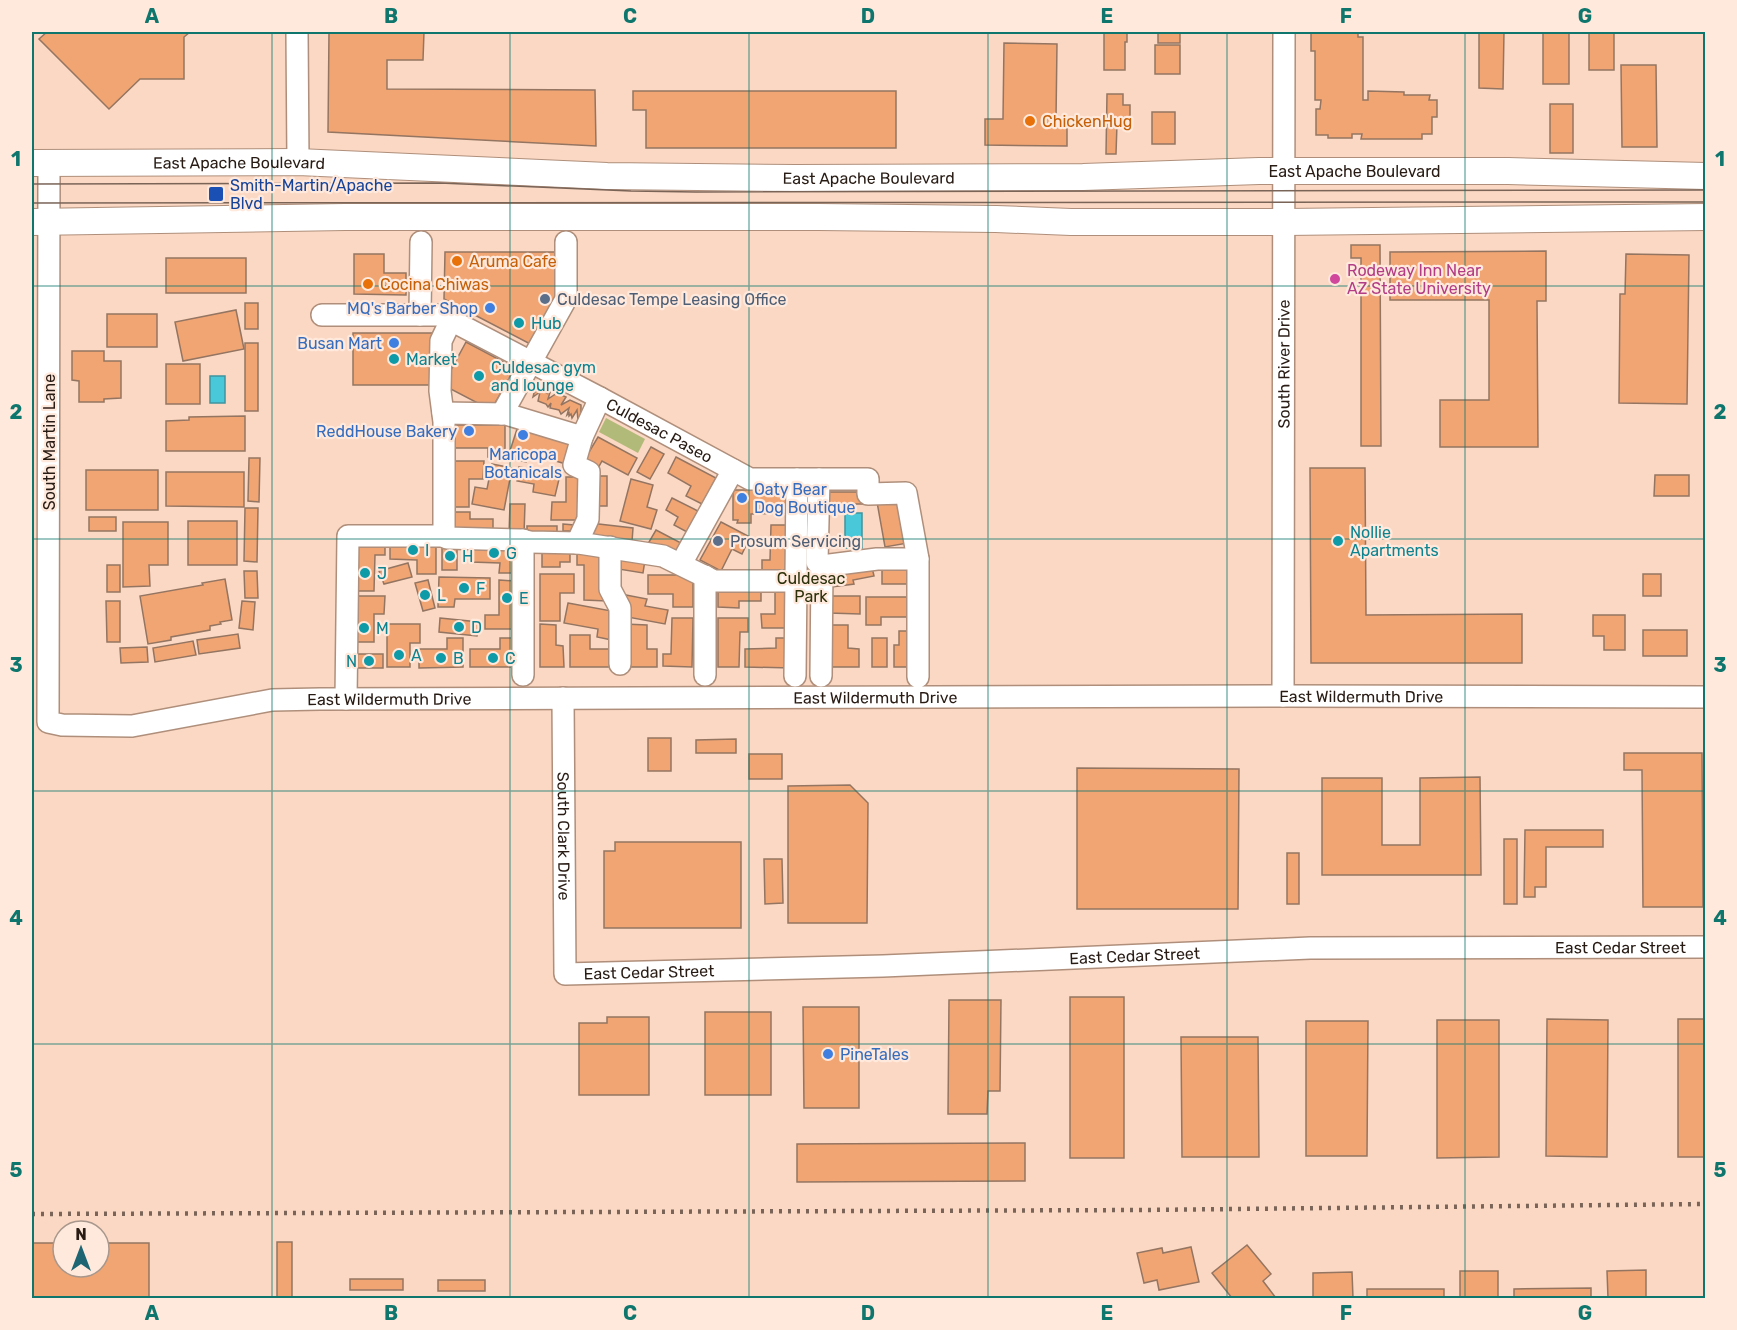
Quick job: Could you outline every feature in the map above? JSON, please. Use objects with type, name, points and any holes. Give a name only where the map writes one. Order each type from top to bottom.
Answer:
[{"type":"main road","name":"East Apache Boulevard","points":[[40,163],[298,162],[607,176],[795,178],[1083,177],[1284,171],[1517,171],[1706,176]]},
{"type":"main road","points":[[40,222],[345,217],[819,217],[1071,222],[1706,217]]},
{"type":"street","points":[[297,32],[298,162]]},
{"type":"street","name":"South River Drive","points":[[1283,696],[1284,32]]},
{"type":"street","name":"South Martin Lane","points":[[40,163],[48,722]]},
{"type":"street","points":[[420,315],[421,242]]},
{"type":"street","points":[[502,414],[566,298],[566,242]]},
{"type":"street","name":"Culdesac Paseo","points":[[322,315],[441,315],[750,479],[868,479],[868,494],[906,494],[918,559]]},
{"type":"street","points":[[444,536],[441,341],[451,320]]},
{"type":"street","points":[[577,543],[588,519],[589,471],[574,465],[582,437],[600,398]]},
{"type":"street","points":[[443,413],[502,414],[582,437]]},
{"type":"street","points":[[681,564],[733,470]]},
{"type":"street","points":[[795,676],[797,479]]},
{"type":"street","points":[[819,479],[818,562],[822,573],[821,676]]},
{"type":"street","points":[[346,699],[348,536],[444,536],[447,538],[577,543],[610,547],[663,556],[714,581],[796,580],[877,559],[918,559],[918,677]]},
{"type":"street","points":[[523,540],[523,675]]},
{"type":"street","points":[[610,547],[610,589],[620,608],[620,664]]},
{"type":"street","points":[[705,576],[705,675]]},
{"type":"street","name":"East Wildermuth Drive","points":[[48,722],[62,726],[132,726],[272,700],[1283,696],[1706,698]]},
{"type":"street","name":"South Clark Drive","points":[[563,698],[565,974]]},
{"type":"street","name":"East Cedar Street","points":[[565,974],[883,966],[1310,948],[1706,947]]},
{"type":"green space","points":[[606,418],[645,439],[638,453],[599,432]]},
{"type":"water","points":[[210,376],[225,376],[225,403],[210,403]]},
{"type":"water","points":[[845,513],[862,513],[862,548],[845,548]]},
{"type":"building","points":[[47,32],[190,32],[184,37],[184,79],[140,79],[109,109],[39,39]]},
{"type":"building","points":[[329,32],[424,32],[423,60],[387,60],[387,89],[595,90],[596,146],[328,132]]},
{"type":"building","points":[[1104,32],[1127,32],[1125,70],[1104,70]]},
{"type":"building","points":[[1158,32],[1180,32],[1180,43],[1158,43]]},
{"type":"building","points":[[1311,32],[1358,32],[1358,37],[1363,37],[1363,100],[1368,100],[1368,91],[1430,95],[1429,100],[1437,100],[1437,117],[1432,117],[1432,134],[1422,134],[1422,139],[1361,139],[1362,134],[1352,134],[1352,138],[1328,138],[1328,135],[1316,135],[1316,109],[1320,109],[1321,100],[1315,100],[1315,51],[1311,51]]},
{"type":"building","points":[[1479,32],[1504,32],[1503,89],[1479,88]]},
{"type":"building","points":[[1543,32],[1569,32],[1569,84],[1543,84]]},
{"type":"building","points":[[1589,32],[1614,32],[1614,70],[1589,70]]},
{"type":"building","points":[[1004,43],[1057,44],[1056,119],[1067,119],[1067,146],[985,145],[985,119],[1003,119]]},
{"type":"building","points":[[1155,45],[1180,45],[1180,74],[1155,74]]},
{"type":"building","points":[[1621,65],[1656,65],[1657,147],[1622,147]]},
{"type":"building","points":[[633,91],[896,91],[896,148],[646,148],[646,110],[633,110]]},
{"type":"building","points":[[1107,94],[1123,94],[1123,105],[1130,105],[1130,125],[1117,124],[1116,154],[1106,154]]},
{"type":"building","points":[[1550,104],[1573,104],[1573,153],[1550,153]]},
{"type":"building","points":[[1152,112],[1175,112],[1175,144],[1152,144]]},
{"type":"building","points":[[1351,245],[1380,245],[1381,446],[1361,446],[1361,258],[1351,258]]},
{"type":"building","points":[[1546,251],[1546,301],[1537,301],[1538,447],[1440,447],[1440,400],[1489,400],[1489,300],[1390,300],[1390,252]]},
{"type":"building","name":"Hub","points":[[445,252],[562,252],[561,298],[536,347],[444,299]]},
{"type":"building","points":[[354,254],[384,254],[384,273],[406,273],[406,295],[354,294]]},
{"type":"building","points":[[1626,254],[1689,255],[1687,404],[1619,403],[1620,294],[1625,294]]},
{"type":"building","points":[[166,258],[246,258],[246,293],[166,293]]},
{"type":"building","points":[[245,303],[258,303],[258,329],[245,329]]},
{"type":"building","points":[[236,310],[244,349],[183,361],[175,322]]},
{"type":"building","points":[[107,314],[157,314],[157,347],[107,347]]},
{"type":"building","name":"Market","points":[[353,333],[436,333],[435,385],[353,385]]},
{"type":"building","name":"Culdesac gym and lounge","points":[[466,342],[515,368],[491,410],[443,385]]},
{"type":"building","points":[[245,343],[258,343],[258,411],[245,411]]},
{"type":"building","points":[[72,351],[104,351],[104,361],[121,361],[121,398],[104,399],[104,402],[79,402],[79,381],[72,380]]},
{"type":"building","points":[[166,364],[200,364],[200,404],[166,404]]},
{"type":"building","points":[[542,384],[549,388],[547,394],[551,389],[548,399],[557,393],[566,397],[561,405],[570,400],[581,405],[578,420],[577,410],[572,418],[571,414],[567,415],[569,408],[561,414],[559,410],[550,408],[551,403],[548,407],[538,401],[540,392],[533,397]]},
{"type":"building","points":[[245,416],[245,451],[166,451],[166,421],[189,420],[189,417]]},
{"type":"building","points":[[451,425],[505,425],[505,458],[488,457],[488,448],[450,448]]},
{"type":"building","points":[[518,426],[572,442],[566,464],[528,453],[526,462],[508,457]]},
{"type":"building","points":[[598,437],[637,458],[628,475],[602,461],[597,470],[583,462]]},
{"type":"building","points":[[651,447],[664,454],[650,479],[637,472]]},
{"type":"building","points":[[676,457],[716,478],[702,504],[686,496],[691,486],[668,473]]},
{"type":"building","points":[[249,458],[260,458],[259,502],[248,501]]},
{"type":"building","points":[[448,461],[484,461],[483,479],[469,479],[469,507],[448,507]]},
{"type":"building","points":[[492,464],[512,468],[504,510],[472,504],[475,487],[487,489]]},
{"type":"building","points":[[519,467],[560,475],[555,496],[533,492],[534,484],[517,481]]},
{"type":"building","name":"Nollie Apartments","points":[[1310,468],[1365,468],[1366,615],[1522,614],[1522,663],[1311,663]]},
{"type":"building","points":[[86,470],[158,470],[158,510],[86,510]]},
{"type":"building","points":[[166,472],[244,472],[244,507],[166,506]]},
{"type":"building","points":[[1655,475],[1689,475],[1689,496],[1654,496]]},
{"type":"building","points":[[593,476],[607,476],[607,506],[593,506]]},
{"type":"building","points":[[566,477],[583,477],[583,520],[551,520],[552,502],[566,502]]},
{"type":"building","points":[[631,479],[653,485],[647,507],[657,510],[651,529],[620,521]]},
{"type":"building","points":[[733,490],[790,490],[790,513],[751,514],[751,523],[737,523],[738,520],[733,520]]},
{"type":"building","points":[[829,492],[864,492],[864,504],[828,504]]},
{"type":"building","points":[[672,498],[698,511],[687,532],[674,525],[678,517],[666,510]]},
{"type":"building","points":[[899,498],[908,543],[885,547],[877,502]]},
{"type":"building","points":[[510,504],[525,504],[524,534],[509,534]]},
{"type":"building","points":[[245,508],[258,508],[257,562],[244,561]]},
{"type":"building","points":[[449,512],[470,512],[470,519],[493,519],[493,534],[449,534]]},
{"type":"building","points":[[89,517],[116,517],[116,531],[89,531]]},
{"type":"building","points":[[188,521],[237,521],[237,565],[188,565]]},
{"type":"building","points":[[123,522],[168,522],[168,565],[149,565],[150,586],[123,587]]},
{"type":"building","points":[[721,522],[750,537],[742,554],[732,549],[721,571],[700,560]]},
{"type":"building","points":[[590,523],[633,528],[632,542],[589,537]]},
{"type":"building","points":[[563,524],[574,525],[574,531],[563,531]]},
{"type":"building","points":[[771,525],[792,525],[791,574],[762,574],[762,560],[770,560]]},
{"type":"building","points":[[527,526],[557,526],[557,539],[527,539]]},
{"type":"building","points":[[656,530],[681,543],[674,556],[649,542]]},
{"type":"building","name":"J","points":[[356,541],[385,541],[385,555],[375,555],[374,591],[355,591]]},
{"type":"building","name":"I","points":[[390,541],[436,542],[436,574],[417,574],[417,560],[390,559]]},
{"type":"building","name":"H","points":[[442,541],[457,541],[457,570],[442,570]]},
{"type":"building","name":"G","points":[[471,544],[517,545],[516,573],[499,573],[500,563],[471,562]]},
{"type":"building","points":[[542,548],[570,548],[570,562],[560,562],[560,567],[542,567]]},
{"type":"building","points":[[577,551],[607,551],[607,601],[584,600],[584,565],[577,565]]},
{"type":"building","points":[[615,555],[645,560],[643,573],[612,568]]},
{"type":"building","points":[[408,563],[412,577],[384,584],[379,571]]},
{"type":"building","points":[[871,563],[874,576],[853,580],[854,584],[832,587],[828,570]]},
{"type":"building","points":[[107,565],[120,565],[120,592],[107,592]]},
{"type":"building","points":[[882,570],[912,570],[913,584],[882,584]]},
{"type":"building","points":[[244,571],[257,571],[258,598],[245,598]]},
{"type":"building","points":[[540,574],[574,574],[574,593],[560,593],[560,621],[540,621]]},
{"type":"building","points":[[1643,574],[1661,574],[1661,596],[1643,596]]},
{"type":"building","points":[[648,575],[693,575],[693,607],[673,607],[673,594],[648,594]]},
{"type":"building","name":"F","points":[[439,577],[490,578],[490,599],[455,599],[454,607],[438,607]]},
{"type":"building","points":[[225,579],[232,620],[210,626],[210,630],[148,644],[140,596]]},
{"type":"building","name":"L","points":[[428,580],[435,608],[423,611],[415,583]]},
{"type":"building","name":"E","points":[[499,580],[515,581],[515,629],[485,629],[485,615],[499,615]]},
{"type":"building","points":[[775,585],[790,585],[790,628],[762,628],[761,614],[775,614]]},
{"type":"building","points":[[718,587],[761,587],[761,601],[739,601],[739,608],[718,607]]},
{"type":"building","points":[[626,595],[647,599],[645,606],[668,610],[665,624],[622,616]]},
{"type":"building","name":"M","points":[[355,596],[385,596],[384,614],[374,614],[374,642],[354,642]]},
{"type":"building","points":[[829,596],[860,596],[860,614],[829,613]]},
{"type":"building","points":[[866,597],[916,597],[916,617],[881,617],[881,625],[866,625]]},
{"type":"building","points":[[106,601],[120,601],[120,642],[107,642]]},
{"type":"building","points":[[242,601],[255,602],[253,630],[239,628]]},
{"type":"building","points":[[568,603],[617,612],[612,640],[597,637],[598,629],[564,623]]},
{"type":"building","points":[[1593,615],[1625,615],[1625,650],[1604,650],[1604,636],[1593,636]]},
{"type":"building","name":"D","points":[[440,618],[479,622],[477,636],[439,632]]},
{"type":"building","points":[[672,618],[693,618],[692,667],[663,666],[663,654],[671,654]]},
{"type":"building","points":[[718,618],[748,618],[748,632],[740,632],[739,667],[718,667]]},
{"type":"building","name":"A","points":[[387,624],[420,624],[420,643],[410,643],[410,667],[387,667]]},
{"type":"building","points":[[540,624],[556,625],[556,645],[563,646],[564,667],[540,667]]},
{"type":"building","points":[[624,624],[647,625],[647,649],[657,649],[657,667],[625,667]]},
{"type":"building","points":[[827,625],[848,625],[848,648],[859,649],[859,667],[827,667]]},
{"type":"building","points":[[1643,630],[1687,630],[1687,656],[1643,656]]},
{"type":"building","points":[[899,631],[914,631],[914,667],[894,667],[894,645],[899,645]]},
{"type":"building","points":[[238,634],[240,648],[199,654],[197,640]]},
{"type":"building","points":[[570,635],[590,635],[590,649],[614,649],[614,667],[570,667]]},
{"type":"building","name":"B","points":[[447,638],[463,638],[463,667],[419,668],[419,649],[447,649]]},
{"type":"building","name":"C","points":[[500,638],[515,638],[515,667],[470,667],[470,649],[500,649]]},
{"type":"building","points":[[776,638],[791,638],[791,668],[745,667],[745,649],[776,648]]},
{"type":"building","points":[[872,638],[887,638],[887,667],[872,667]]},
{"type":"building","points":[[193,641],[196,655],[155,662],[153,648]]},
{"type":"building","points":[[147,647],[148,662],[121,663],[120,648]]},
{"type":"building","name":"N","points":[[354,654],[383,654],[383,668],[354,668]]},
{"type":"building","points":[[648,738],[671,738],[671,771],[648,771]]},
{"type":"building","points":[[736,739],[736,753],[696,753],[696,740]]},
{"type":"building","points":[[1624,753],[1702,753],[1703,907],[1643,907],[1642,770],[1624,770]]},
{"type":"building","points":[[749,754],[782,754],[782,779],[749,779]]},
{"type":"building","points":[[1077,768],[1239,769],[1238,909],[1077,909]]},
{"type":"building","points":[[1480,777],[1481,875],[1322,875],[1322,778],[1382,778],[1382,845],[1420,845],[1420,778]]},
{"type":"building","points":[[850,785],[868,803],[867,923],[788,923],[788,786]]},
{"type":"building","points":[[1525,830],[1603,830],[1603,847],[1546,847],[1546,887],[1535,887],[1535,897],[1524,897]]},
{"type":"building","points":[[1504,839],[1517,839],[1517,904],[1504,904]]},
{"type":"building","points":[[615,842],[741,842],[741,928],[604,928],[604,851],[615,851]]},
{"type":"building","points":[[1287,853],[1299,853],[1299,904],[1287,904]]},
{"type":"building","points":[[764,859],[782,859],[783,903],[765,904]]},
{"type":"building","points":[[1070,997],[1124,997],[1124,1158],[1070,1158]]},
{"type":"building","points":[[949,1000],[1001,1000],[1000,1091],[988,1091],[987,1114],[948,1114]]},
{"type":"building","points":[[803,1007],[859,1007],[859,1108],[804,1108]]},
{"type":"building","points":[[705,1012],[771,1012],[771,1095],[705,1095]]},
{"type":"building","points":[[607,1017],[649,1017],[649,1095],[579,1095],[579,1023],[607,1023]]},
{"type":"building","points":[[1547,1019],[1608,1020],[1607,1157],[1546,1156]]},
{"type":"building","points":[[1678,1019],[1706,1019],[1706,1157],[1678,1157]]},
{"type":"building","points":[[1437,1020],[1499,1020],[1499,1157],[1437,1158]]},
{"type":"building","points":[[1306,1021],[1368,1021],[1367,1156],[1306,1156]]},
{"type":"building","points":[[1181,1037],[1258,1037],[1259,1157],[1182,1157]]},
{"type":"building","points":[[1025,1143],[1025,1181],[797,1182],[797,1144]]},
{"type":"building","points":[[277,1242],[292,1242],[292,1298],[277,1298]]},
{"type":"building","points":[[32,1243],[51,1243],[51,1279],[111,1279],[111,1243],[149,1243],[149,1298],[32,1298]]},
{"type":"building","points":[[1247,1245],[1271,1274],[1263,1281],[1276,1298],[1232,1298],[1212,1273]]},
{"type":"building","points":[[1191,1247],[1199,1282],[1159,1290],[1157,1280],[1144,1283],[1137,1253],[1162,1248],[1163,1253]]},
{"type":"building","points":[[1646,1270],[1646,1298],[1608,1298],[1607,1271]]},
{"type":"building","points":[[1460,1271],[1498,1271],[1498,1298],[1460,1298]]},
{"type":"building","points":[[1352,1272],[1353,1298],[1313,1298],[1313,1273]]},
{"type":"building","points":[[350,1279],[403,1279],[403,1290],[350,1290]]},
{"type":"building","points":[[438,1280],[485,1280],[485,1291],[438,1291]]},
{"type":"building","points":[[1591,1288],[1591,1298],[1514,1298],[1514,1289]]},
{"type":"building","points":[[1367,1289],[1444,1289],[1444,1298],[1367,1298]]},
{"type":"tram line","points":[[32,184],[440,183],[696,192],[1706,190]]},
{"type":"tram line","points":[[32,203],[1706,202]]},
{"type":"railway","points":[[32,1214],[1141,1210],[1706,1204]]},
{"type":"place","name":"ChickenHug","points":[[1030,121]]},
{"type":"place","name":"Smith-Martin/Apache Blvd","points":[[216,194]]},
{"type":"place","name":"Aruma Cafe","points":[[457,261]]},
{"type":"place","name":"Rodeway Inn Near AZ State University","points":[[1335,279]]},
{"type":"place","name":"Cocina Chiwas","points":[[368,284]]},
{"type":"place","name":"Culdesac Tempe Leasing Office","points":[[545,299]]},
{"type":"place","name":"MQ's Barber Shop","points":[[490,308]]},
{"type":"place","name":"Hub","points":[[519,323]]},
{"type":"place","name":"Busan Mart","points":[[394,343]]},
{"type":"place","name":"Market","points":[[394,359]]},
{"type":"place","name":"Culdesac gym and lounge","points":[[479,376]]},
{"type":"place","name":"ReddHouse Bakery","points":[[469,431]]},
{"type":"place","name":"Maricopa Botanicals","points":[[523,435]]},
{"type":"place","name":"Oaty Bear Dog Boutique","points":[[742,498]]},
{"type":"place","name":"Prosum Servicing","points":[[718,541]]},
{"type":"place","name":"Nollie Apartments","points":[[1338,541]]},
{"type":"place","name":"I","points":[[413,550]]},
{"type":"place","name":"G","points":[[494,553]]},
{"type":"place","name":"H","points":[[450,556]]},
{"type":"place","name":"J","points":[[365,573]]},
{"type":"place","name":"F","points":[[464,588]]},
{"type":"place","name":"L","points":[[425,595]]},
{"type":"place","name":"E","points":[[507,598]]},
{"type":"place","name":"D","points":[[459,627]]},
{"type":"place","name":"M","points":[[364,628]]},
{"type":"place","name":"A","points":[[399,655]]},
{"type":"place","name":"B","points":[[441,658]]},
{"type":"place","name":"C","points":[[493,658]]},
{"type":"place","name":"N","points":[[369,661]]},
{"type":"place","name":"PineTales","points":[[828,1054]]},
{"type":"park label","name":"Culdesac Park","points":[[811,587]]}]
